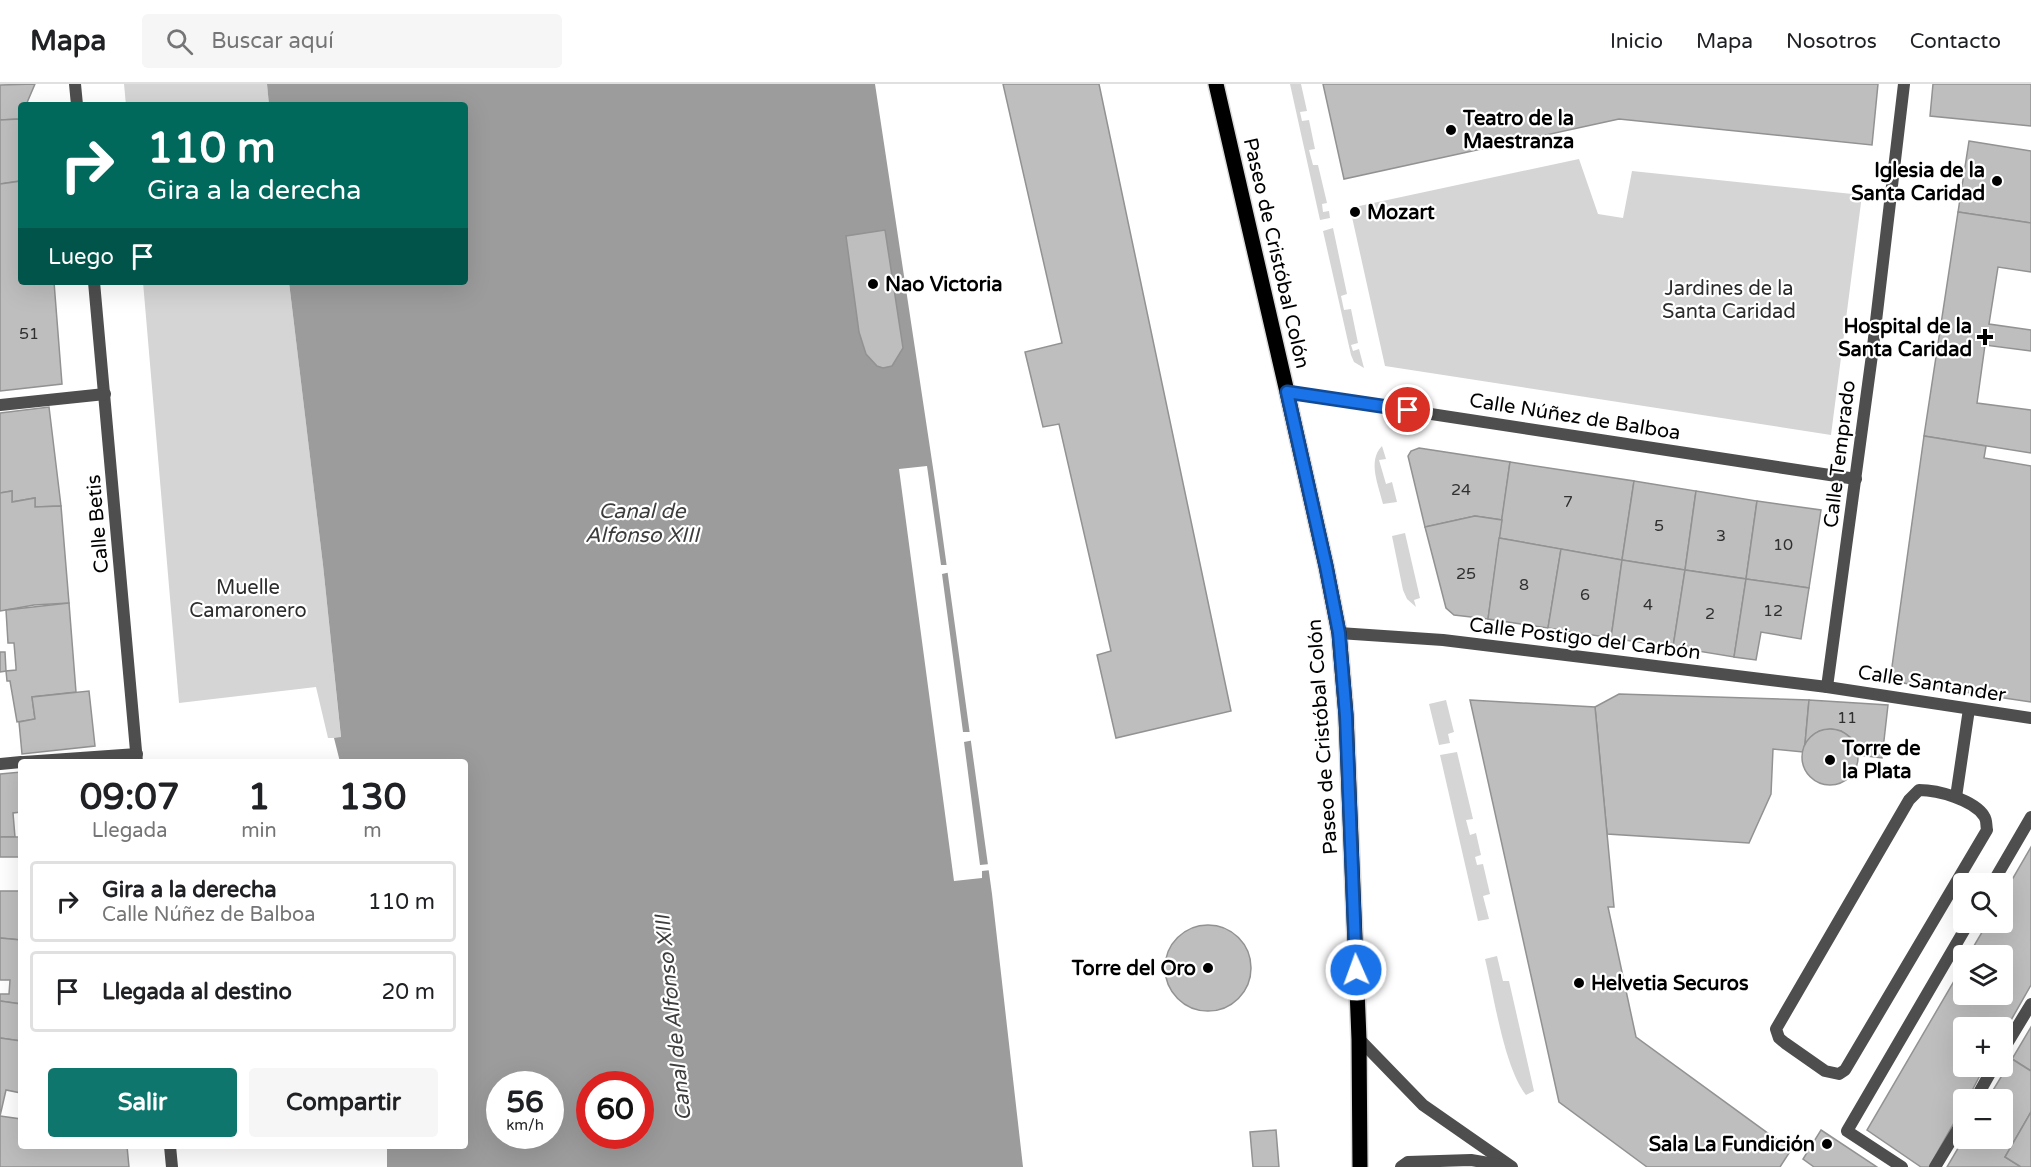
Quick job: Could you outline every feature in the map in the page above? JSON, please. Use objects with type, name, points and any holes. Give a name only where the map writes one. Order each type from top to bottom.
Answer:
[{"type":"main road","name":"Paseo de Cristóbal Colón","points":[[1216,84],[1326,566],[1339,633],[1346,716],[1359,1039],[1360,1167]]},
{"type":"street","points":[[75,84],[77,102]]},
{"type":"street","name":"Calle Temprado","points":[[1827,687],[1856,479],[1904,84]]},
{"type":"street","name":"Calle Betis","points":[[94,285],[137,758]]},
{"type":"street","name":"Calle Núñez de Balboa","points":[[1287,392],[1856,479]]},
{"type":"street","points":[[0,405],[105,394]]},
{"type":"street","name":"Calle Postigo del Carbón","points":[[1339,633],[1443,640],[1827,687]]},
{"type":"street","name":"Calle Santander","points":[[1827,687],[2031,718]]},
{"type":"street","points":[[1956,797],[1970,709]]},
{"type":"street","points":[[108,759],[137,758]]},
{"type":"street","points":[[0,764],[18,762]]},
{"type":"street","points":[[1919,790],[1930,790],[1956,797],[1978,809],[1986,818],[1987,830],[1845,1070],[1839,1074],[1825,1071],[1779,1038],[1776,1029],[1909,800],[1919,790]]},
{"type":"street","points":[[1998,873],[2031,817]]},
{"type":"street","points":[[1902,1167],[1847,1131],[1963,933]]},
{"type":"street","points":[[2013,1034],[2031,1004]]},
{"type":"street","points":[[1359,1039],[1423,1105],[1510,1167]]},
{"type":"street","points":[[1935,1167],[1953,1137]]},
{"type":"street","points":[[170,1149],[172,1167]]},
{"type":"street","points":[[1401,1167],[1408,1162],[1471,1160],[1510,1167]]},
{"type":"green space","points":[[124,84],[267,84],[269,102],[126,102]]},
{"type":"green space","points":[[1290,84],[1301,84],[1307,111],[1300,112],[1302,121],[1309,120],[1315,149],[1309,150],[1313,165],[1318,165],[1327,203],[1322,204],[1323,212],[1329,211],[1330,218],[1320,220]]},
{"type":"green space","name":"Jardines de la Santa Caridad","points":[[1579,159],[1598,214],[1623,218],[1632,171],[1862,195],[1831,435],[1385,366],[1350,208]]},
{"type":"green space","points":[[1333,228],[1347,294],[1341,296],[1344,310],[1351,309],[1358,343],[1351,345],[1353,351],[1359,349],[1364,368],[1354,362],[1351,355],[1323,231]]},
{"type":"green space","name":"Muelle Camaronero","points":[[143,285],[289,285],[341,738],[328,738],[316,687],[179,703]]},
{"type":"green space","points":[[1382,446],[1386,459],[1379,460],[1386,484],[1392,482],[1397,502],[1383,504],[1375,466],[1375,459]]},
{"type":"green space","points":[[1405,533],[1420,598],[1414,600],[1416,607],[1407,599],[1403,590],[1392,536]]},
{"type":"green space","points":[[1446,700],[1454,732],[1448,734],[1450,743],[1439,745],[1429,704]]},
{"type":"green space","points":[[1457,752],[1473,819],[1466,820],[1470,835],[1476,833],[1481,855],[1475,857],[1477,865],[1483,864],[1490,894],[1483,896],[1489,919],[1478,921],[1440,755]]},
{"type":"green space","points":[[1497,956],[1503,981],[1509,981],[1534,1091],[1526,1095],[1518,1083],[1506,1049],[1485,959]]},
{"type":"water","name":"Canal de Alfonso XIII","points":[[267,84],[875,84],[935,481],[992,894],[1023,1167],[387,1167],[387,1149],[468,1149],[468,759],[339,759],[334,738],[341,737],[289,285],[468,285],[468,102],[269,102]]},
{"type":"pier","points":[[927,466],[941,565],[949,565],[951,572],[942,574],[963,732],[972,732],[974,740],[964,742],[980,865],[990,864],[991,870],[982,871],[982,878],[954,881],[899,469]]},
{"type":"building","points":[[35,84],[27,102],[18,102],[18,119],[0,120],[0,85]]},
{"type":"building","points":[[1003,84],[1099,84],[1231,711],[1116,738],[1097,655],[1111,651],[1059,424],[1043,427],[1025,352],[1062,343]]},
{"type":"building","name":"Teatro de la Maestranza","points":[[1323,84],[1878,84],[1872,145],[1619,119],[1344,179]]},
{"type":"building","points":[[1933,84],[2031,84],[2031,126],[1930,116]]},
{"type":"building","points":[[18,119],[18,181],[0,184],[0,120]]},
{"type":"building","name":"Iglesia de la Santa Caridad","points":[[1969,141],[2031,151],[2031,223],[1958,212]]},
{"type":"building","points":[[18,181],[18,285],[54,285],[62,384],[0,391],[0,184]]},
{"type":"building","name":"Hospital de la Santa Caridad","points":[[1958,212],[2031,223],[2031,272],[1998,267],[1989,324],[2031,330],[2031,351],[1985,345],[1977,403],[2031,410],[2031,453],[1924,436]]},
{"type":"building","name":"Nao Victoria","points":[[885,230],[903,348],[892,366],[883,368],[877,366],[866,354],[859,332],[846,236]]},
{"type":"building","points":[[49,407],[61,506],[35,507],[35,498],[12,502],[12,491],[0,493],[0,413]]},
{"type":"building","points":[[1924,436],[1986,446],[1984,458],[2031,466],[2031,702],[1890,681]]},
{"type":"building","points":[[1419,448],[1510,462],[1502,520],[1475,516],[1425,527],[1408,456],[1411,451]]},
{"type":"building","points":[[1510,462],[1634,481],[1622,560],[1499,538]]},
{"type":"building","points":[[1634,481],[1696,491],[1685,570],[1622,560]]},
{"type":"building","points":[[12,491],[12,502],[35,498],[35,507],[61,506],[69,603],[34,605],[0,611],[0,493]]},
{"type":"building","points":[[1696,491],[1757,501],[1746,579],[1685,570]]},
{"type":"building","points":[[1757,501],[1821,510],[1809,588],[1746,579]]},
{"type":"building","points":[[1475,516],[1502,520],[1488,619],[1454,615],[1446,608],[1425,527]]},
{"type":"building","points":[[1499,538],[1561,549],[1548,628],[1488,619]]},
{"type":"building","points":[[1561,549],[1622,560],[1611,638],[1548,628]]},
{"type":"building","points":[[1622,560],[1685,570],[1673,647],[1611,638]]},
{"type":"building","points":[[1685,570],[1746,579],[1734,657],[1673,647]]},
{"type":"building","points":[[1746,579],[1809,588],[1801,639],[1761,632],[1756,660],[1734,657]]},
{"type":"building","points":[[69,603],[76,692],[32,697],[35,719],[17,722],[10,681],[7,681],[6,671],[16,670],[16,667],[14,643],[8,643],[6,610]]},
{"type":"building","points":[[0,652],[5,652],[6,671],[0,672]]},
{"type":"building","points":[[89,691],[95,746],[22,754],[19,722],[35,719],[32,697]]},
{"type":"building","points":[[1619,694],[1809,700],[1803,752],[1773,749],[1771,794],[1749,843],[1607,834],[1595,707]]},
{"type":"building","name":"Helvetia Securos","points":[[1470,700],[1595,707],[1614,907],[1608,907],[1636,1037],[1791,1150],[1780,1167],[1647,1167],[1559,1102]]},
{"type":"building","points":[[1809,700],[1888,705],[1882,758],[1859,755],[1850,737],[1841,731],[1831,729],[1820,731],[1805,744]]},
{"type":"building","name":"Torre de la Plata","points":[[1830,729],[1841,731],[1850,737],[1856,746],[1858,757],[1856,768],[1850,777],[1841,783],[1830,785],[1819,783],[1810,777],[1804,768],[1802,757],[1804,746],[1810,737],[1819,731]]},
{"type":"building","points":[[18,772],[18,812],[13,813],[15,837],[0,837],[0,774]]},
{"type":"building","points":[[0,837],[18,837],[18,857],[0,857]]},
{"type":"building","points":[[2031,847],[2031,985],[2013,1017],[1953,1017],[1953,1077],[1979,1077],[1973,1089],[1953,1089],[1953,1124],[1929,1167],[1921,1167],[1867,1130],[1953,983],[1953,1005],[2013,1005],[2013,945],[1974,945],[1982,933],[2013,933],[2013,878]]},
{"type":"building","points":[[0,891],[18,891],[18,940],[0,938]]},
{"type":"building","name":"Torre del Oro","points":[[1208,925],[1225,928],[1239,937],[1248,951],[1251,968],[1248,985],[1239,999],[1225,1008],[1208,1011],[1191,1008],[1177,999],[1168,985],[1165,968],[1168,951],[1177,937],[1191,928]]},
{"type":"building","points":[[0,938],[18,940],[18,1004],[0,1001],[0,994],[9,994],[10,980],[0,980]]},
{"type":"building","points":[[0,1001],[18,1004],[18,1041],[0,1038]]},
{"type":"building","points":[[2031,1027],[2031,1071],[2013,1060]]},
{"type":"building","points":[[0,1038],[18,1041],[18,1092],[6,1090],[0,1116]]},
{"type":"building","points":[[2013,1060],[2031,1071],[2031,1112],[2013,1143],[2013,1089],[1994,1089],[2001,1077],[2013,1077]]},
{"type":"building","points":[[2031,1112],[2031,1167],[2021,1167],[2005,1157],[2010,1149],[2013,1149],[2013,1143]]},
{"type":"building","points":[[0,1116],[18,1119],[18,1149],[127,1149],[129,1167],[0,1167]]},
{"type":"building","points":[[1276,1130],[1279,1167],[1253,1167],[1250,1132]]},
{"type":"building","name":"Sala La Fundición","points":[[1821,1130],[1877,1167],[1814,1167],[1803,1159]]},
{"type":"building","points":[[1958,1149],[2010,1149],[2005,1157],[2021,1167],[1947,1167]]},
{"type":"place","name":"Teatro de la Maestranza","points":[[1451,130]]},
{"type":"place","name":"Iglesia de la Santa Caridad","points":[[1997,181]]},
{"type":"place","name":"Mozart","points":[[1355,212]]},
{"type":"place","name":"Nao Victoria","points":[[873,284]]},
{"type":"place","name":"Hospital de la Santa Caridad","points":[[1985,337]]},
{"type":"place","name":"Torre de la Plata","points":[[1830,760]]},
{"type":"place","name":"Torre del Oro","points":[[1208,968]]},
{"type":"place","name":"Helvetia Securos","points":[[1579,983]]},
{"type":"place","name":"Sala La Fundición","points":[[1827,1144]]},
{"type":"route","points":[[1356,970],[1346,716],[1339,633],[1287,392],[1408,410]]}]
